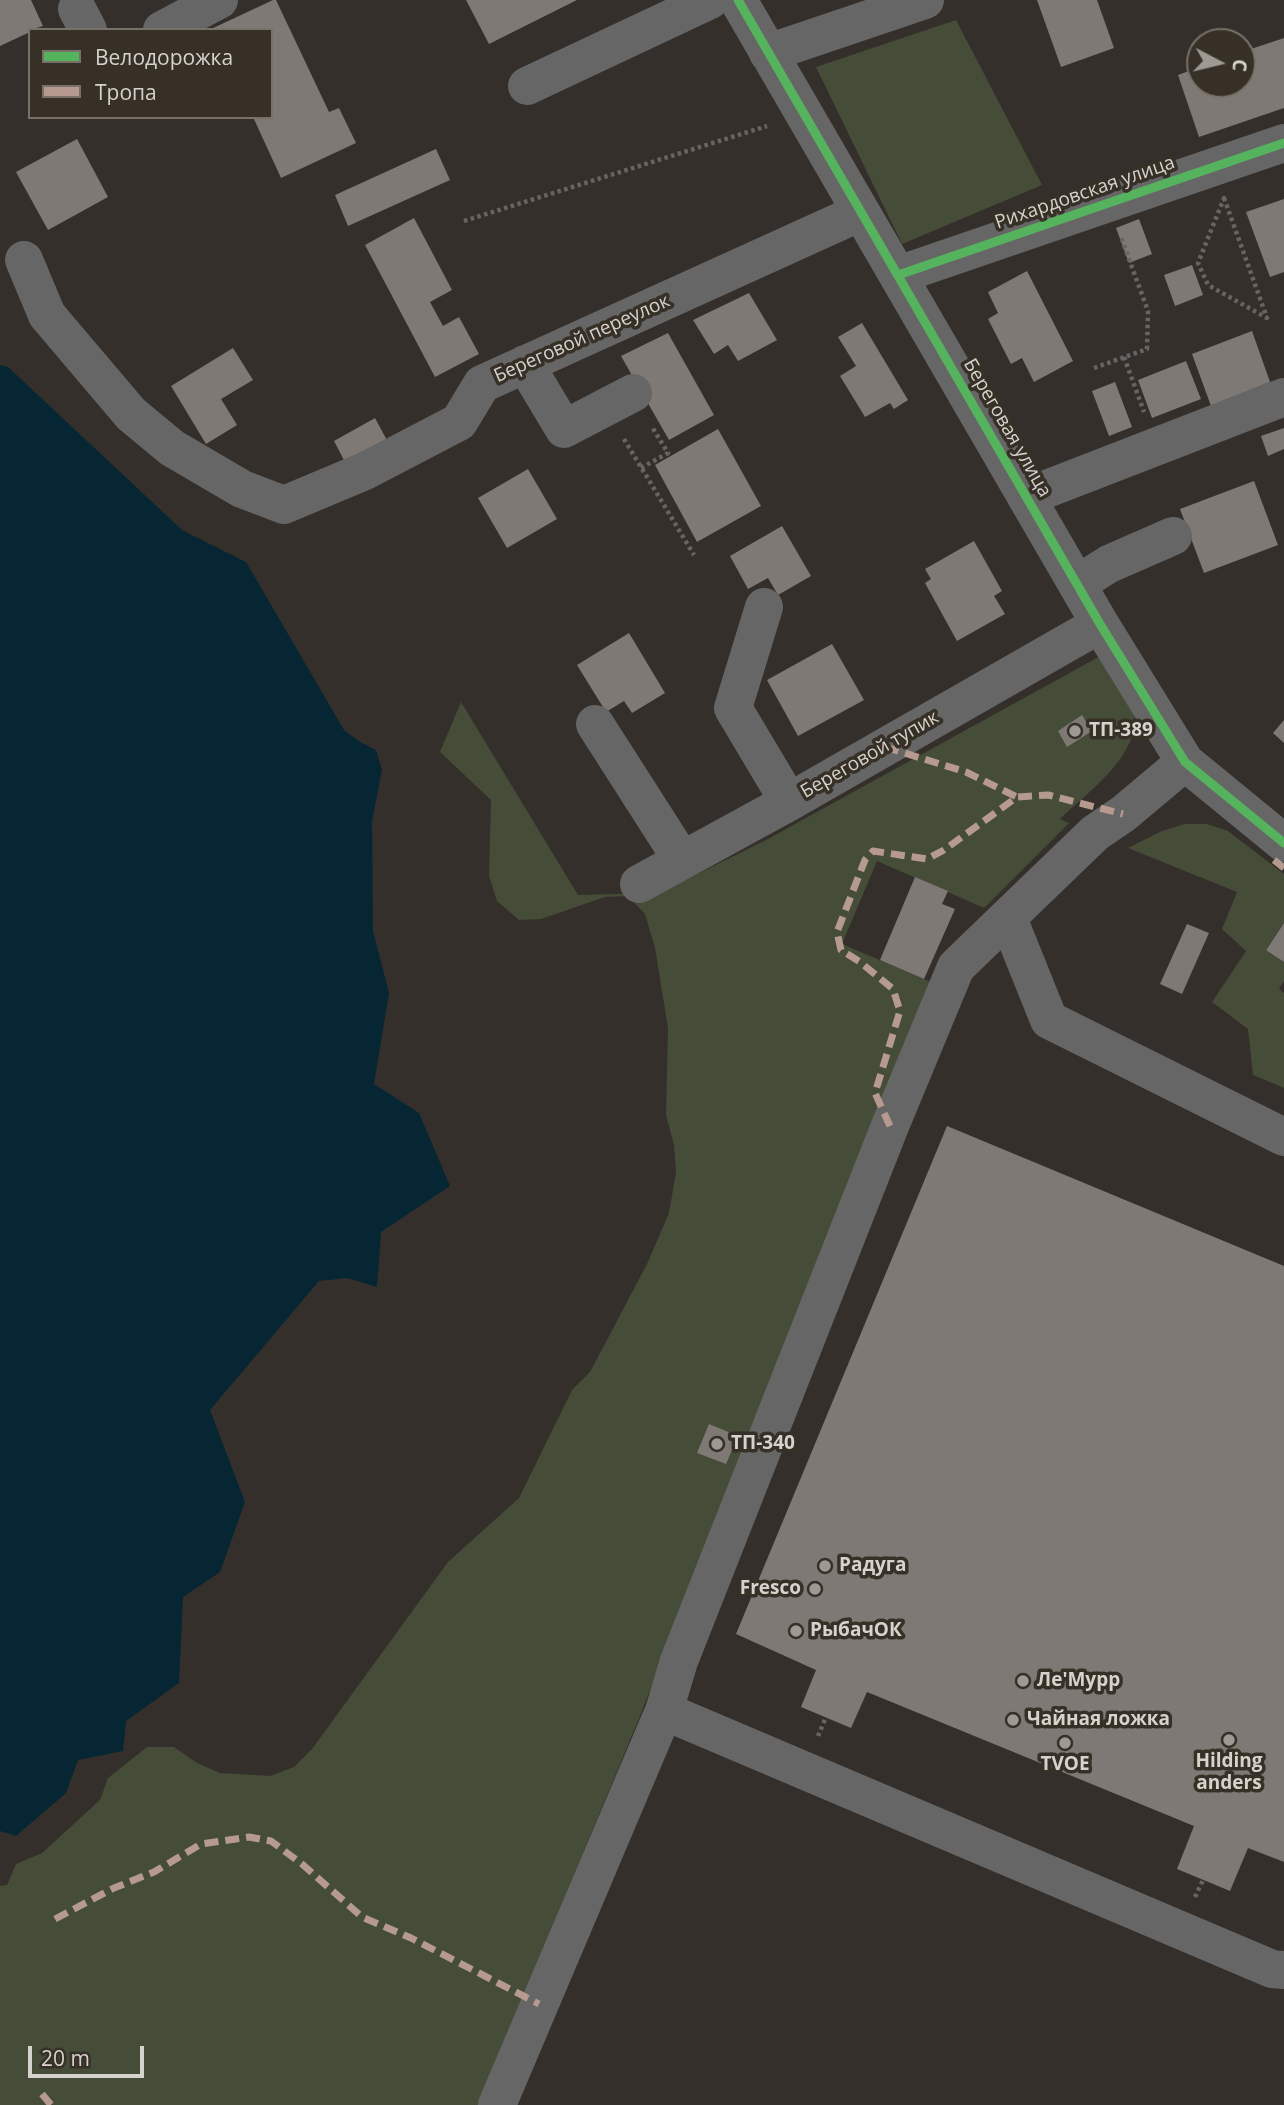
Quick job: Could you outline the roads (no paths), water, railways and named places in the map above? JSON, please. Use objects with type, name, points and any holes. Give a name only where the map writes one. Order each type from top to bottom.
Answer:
[{"type":"street","points":[[166,28],[219,0]]},
{"type":"street","points":[[527,86],[709,0]]},
{"type":"street","name":"Береговая улица","points":[[738,0],[1100,624],[1185,762],[1284,843]]},
{"type":"street","points":[[768,53],[925,0]]},
{"type":"street","name":"Рихардовская улица","points":[[898,275],[1284,143]]},
{"type":"street","name":"Береговой переулок","points":[[24,260],[47,315],[131,414],[172,449],[242,489],[284,505],[365,471],[459,422],[482,384],[861,212]]},
{"type":"street","points":[[525,364],[564,429],[620,400]]},
{"type":"street","points":[[1026,497],[1284,397]]},
{"type":"street","points":[[1077,584],[1109,564],[1173,536]]},
{"type":"street","points":[[764,607],[733,708],[789,802]]},
{"type":"street","name":"Береговой тупик","points":[[639,884],[789,802],[1100,624]]},
{"type":"street","points":[[595,724],[682,860]]},
{"type":"street","points":[[497,2105],[664,1711],[679,1661],[890,1126],[956,967],[1095,833],[1123,814],[1185,762]]},
{"type":"street","points":[[1008,918],[1049,1020],[1284,1136]]},
{"type":"street","points":[[664,1711],[1272,1969],[1284,1970]]},
{"type":"water","points":[[0,365],[8,367],[182,530],[246,562],[344,730],[376,750],[382,770],[372,821],[373,931],[389,993],[374,1084],[419,1113],[450,1186],[381,1232],[377,1287],[347,1278],[319,1281],[210,1410],[245,1502],[220,1572],[183,1597],[179,1683],[126,1721],[123,1751],[78,1760],[66,1793],[16,1836],[0,1831]]},
{"type":"place","name":"ТП-389","points":[[1075,731]]},
{"type":"place","name":"ТП-340","points":[[717,1444]]},
{"type":"place","name":"Радуга","points":[[825,1566]]},
{"type":"place","name":"Fresco","points":[[815,1589]]},
{"type":"place","name":"РыбачОК","points":[[796,1631]]},
{"type":"place","name":"Ле'Мурр","points":[[1023,1681]]},
{"type":"place","name":"Чайная ложка","points":[[1013,1720]]},
{"type":"place","name":"Hilding anders","points":[[1229,1740]]},
{"type":"place","name":"TVOE","points":[[1065,1743]]}]
